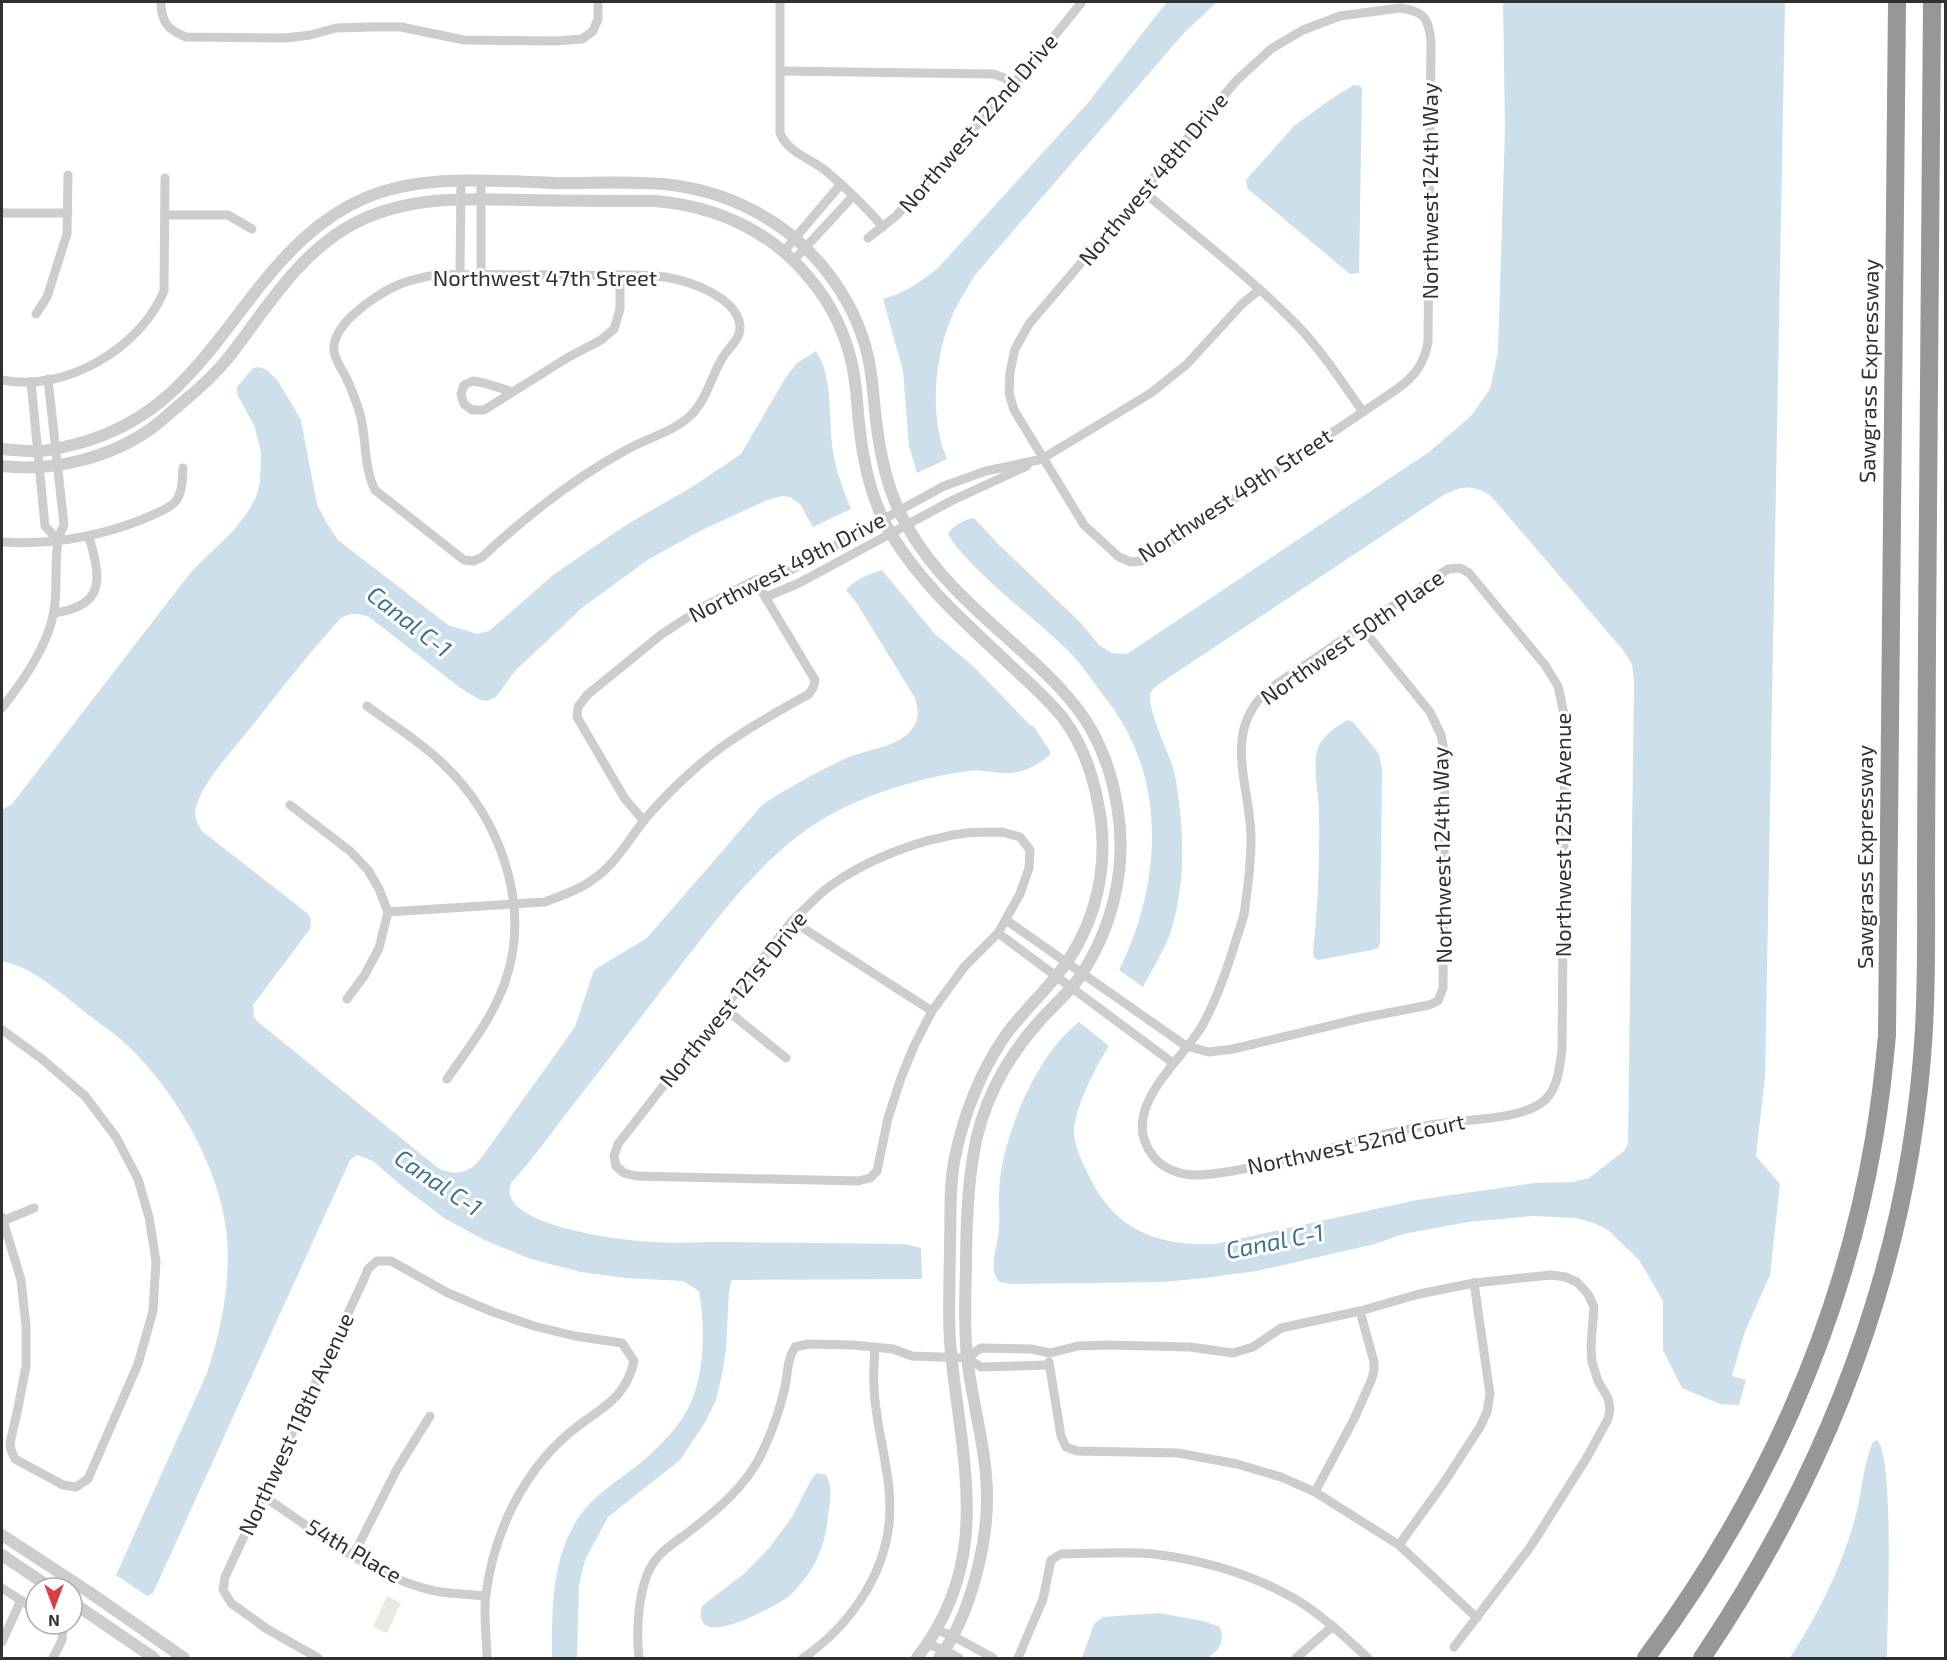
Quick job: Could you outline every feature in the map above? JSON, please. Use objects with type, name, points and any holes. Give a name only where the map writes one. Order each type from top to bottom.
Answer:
[{"type":"highway","name":"Sawgrass Expressway","points":[[1646,1659],[1727,1538],[1755,1488],[1795,1402],[1819,1342],[1852,1236],[1862,1199],[1878,1116],[1887,1035],[1897,2]]},
{"type":"highway","points":[[1702,1659],[1772,1546],[1800,1493],[1835,1416],[1872,1310],[1891,1245],[1913,1135],[1924,1030],[1927,967],[1926,722],[1932,2]]},
{"type":"street","points":[[161,2],[164,20],[172,31],[186,37],[286,38],[336,28],[401,27],[464,40],[545,41],[582,39],[593,31],[598,19],[598,2]]},
{"type":"street","points":[[780,2],[780,133],[783,141],[841,184],[883,227]]},
{"type":"street","name":"Northwest 122nd Drive","points":[[868,238],[896,216],[1039,55],[1082,2]]},
{"type":"street","name":"Northwest 48th Drive","points":[[1043,459],[1014,410],[1009,393],[1010,372],[1015,349],[1029,324],[1237,80],[1271,49],[1303,30],[1340,15],[1400,8],[1414,10],[1424,15]]},
{"type":"street","name":"Northwest 124th Way","points":[[1420,367],[1427,349],[1429,319],[1431,42],[1430,26],[1424,15]]},
{"type":"street","points":[[781,71],[993,75],[1005,78],[1011,84]]},
{"type":"street","points":[[36,314],[47,297],[67,234],[68,175]]},
{"type":"street","points":[[2,380],[31,382],[69,374],[94,365],[121,346],[142,326],[158,305],[164,291],[165,178]]},
{"type":"street","points":[[460,274],[461,182]]},
{"type":"street","points":[[2,449],[38,451],[56,449],[91,440],[125,426],[142,416],[178,388],[272,271],[302,239],[332,215],[367,197],[395,189],[429,183],[461,182],[654,183],[699,189],[733,201],[770,220],[795,237],[843,293],[868,355],[880,452],[898,509],[906,526],[923,551],[955,589],[1052,679],[1072,701],[1101,748],[1112,779],[1119,816],[1120,868],[1107,922],[1083,974],[1038,1022],[1010,1059],[988,1101],[974,1149],[966,1235],[965,1321],[967,1358],[987,1492],[984,1535],[974,1584],[943,1655]]},
{"type":"street","points":[[481,182],[481,274]]},
{"type":"street","points":[[784,251],[841,184]]},
{"type":"street","points":[[1143,191],[1296,324],[1323,355],[1363,412]]},
{"type":"street","points":[[793,261],[853,196]]},
{"type":"street","points":[[2,466],[40,468],[58,466],[115,449],[152,429],[208,381],[293,273],[321,246],[359,221],[390,209],[423,201],[481,199],[682,203],[727,216],[764,236],[784,251],[810,278],[837,320],[849,352],[856,385],[863,457],[870,483],[891,534],[922,578],[946,605],[1039,691],[1065,720],[1091,769],[1103,847],[1097,899],[1087,928],[1056,978],[1006,1034],[991,1057],[973,1094],[954,1160],[951,1184],[951,1358],[967,1470],[969,1510],[967,1539],[961,1565],[937,1630],[917,1659]]},
{"type":"street","points":[[2,213],[68,213]]},
{"type":"street","points":[[165,215],[228,215],[252,229]]},
{"type":"street","name":"Northwest 47th Street","points":[[434,274],[460,274],[665,277],[706,289],[726,302],[737,314],[741,328],[736,341],[724,355],[702,402],[689,417],[670,429],[627,449],[580,478],[534,512],[482,558],[473,561],[464,560],[375,490],[369,478],[361,416],[352,391],[334,355],[333,346],[350,318],[373,298],[400,284],[434,274]]},
{"type":"street","points":[[513,392],[484,382],[473,381],[464,385],[461,394],[464,404],[472,410],[484,410],[601,340],[614,329],[620,309],[620,276]]},
{"type":"street","name":"Northwest 49th Drive","points":[[766,597],[799,583],[951,501],[1043,459],[1151,393],[1187,364],[1242,304],[1259,290]]},
{"type":"street","name":"Northwest 49th Street","points":[[1043,459],[1084,525],[1119,557],[1131,562],[1142,561],[1412,378],[1420,367]]},
{"type":"street","points":[[2,708],[17,689],[46,638],[54,613],[58,576],[58,540],[64,525],[48,379]]},
{"type":"street","points":[[31,382],[45,526],[58,540]]},
{"type":"street","name":"Northwest 49th Drive","points":[[644,821],[625,800],[577,717],[578,707],[586,695],[662,634],[705,606],[755,580],[789,571],[898,509],[944,486],[987,471],[1043,459]]},
{"type":"street","points":[[2,542],[17,543],[88,537],[158,513],[175,502],[181,493],[183,468]]},
{"type":"street","points":[[54,613],[78,607],[85,603],[94,592],[98,577],[96,561],[88,537]]},
{"type":"street","name":"Northwest 50th Place","points":[[1186,1046],[1201,1028],[1223,982],[1245,912],[1251,840],[1240,748],[1242,729],[1248,712],[1269,689],[1448,570],[1460,568]]},
{"type":"street","name":"Northwest 125th Avenue","points":[[1460,568],[1469,573],[1545,664],[1558,686],[1563,703],[1565,763],[1563,1049],[1554,1086],[1546,1099]]},
{"type":"street","points":[[388,912],[545,902],[568,893],[591,881],[610,865],[644,821],[692,771],[739,735],[808,694],[813,688],[814,680],[755,580]]},
{"type":"street","name":"Northwest 124th Way","points":[[1186,1046],[1209,1052],[1233,1049],[1362,1018],[1429,1005],[1438,1000],[1443,988],[1446,756],[1441,735],[1430,712],[1362,628]]},
{"type":"street","points":[[367,706],[440,760],[477,802],[501,848],[514,904],[514,943],[504,984],[491,1013],[447,1078]]},
{"type":"street","points":[[290,805],[350,850],[368,870],[379,888],[388,912],[379,948],[364,976],[346,999]]},
{"type":"street","name":"Northwest 121st Drive","points":[[932,1011],[901,1078],[888,1118],[877,1170],[870,1178],[858,1181],[636,1176],[624,1173],[616,1166],[614,1156],[618,1144],[792,921],[825,890],[858,868],[891,853],[931,840],[966,833],[1002,832],[1020,837],[1030,850],[1029,868],[1020,894],[1006,920]]},
{"type":"street","points":[[792,921],[932,1011],[966,966],[998,933],[1006,920],[1186,1046],[1173,1063],[998,933]]},
{"type":"street","points":[[724,1008],[786,1058]]},
{"type":"street","points":[[1123,1026],[1133,1010]]},
{"type":"street","points":[[2,1030],[42,1059],[85,1096],[116,1137],[138,1179],[149,1217],[156,1261],[153,1311],[138,1364],[88,1479],[76,1487],[63,1485],[15,1458],[10,1450],[26,1366],[26,1326],[21,1280],[2,1219],[34,1208]]},
{"type":"street","name":"Northwest 52nd Court","points":[[1173,1063],[1147,1102],[1142,1123],[1144,1141],[1153,1156],[1165,1167],[1178,1173],[1196,1175],[1248,1168],[1426,1126],[1514,1113],[1533,1108],[1546,1099]]},
{"type":"street","name":"Northwest 118th Avenue","points":[[318,1659],[267,1629],[231,1603],[223,1590],[225,1577],[368,1269],[377,1261],[391,1261],[448,1293],[534,1326],[622,1343],[634,1360],[624,1387],[612,1402],[569,1433],[538,1465],[512,1507],[495,1552],[485,1596]]},
{"type":"street","points":[[967,1358],[981,1348],[1031,1349],[1050,1353],[1078,1346],[1152,1345],[1233,1353],[1253,1347],[1281,1328],[1359,1311],[1419,1294],[1474,1283],[1551,1275],[1577,1282],[1588,1294],[1593,1307],[1592,1362],[1598,1381],[1608,1398],[1610,1409],[1608,1419],[1532,1546],[1454,1647]]},
{"type":"street","points":[[1399,1545],[1443,1484],[1480,1427],[1487,1412],[1490,1394],[1474,1283]]},
{"type":"street","points":[[1315,1492],[1353,1419],[1374,1371],[1374,1362],[1359,1311]]},
{"type":"street","points":[[639,1659],[639,1612],[645,1583],[653,1564],[669,1547],[718,1509],[743,1482],[760,1457],[777,1418],[789,1357],[795,1347],[808,1344],[875,1347],[893,1349],[912,1356],[967,1358],[981,1367],[1048,1365]]},
{"type":"street","points":[[803,1659],[823,1644],[850,1617],[869,1586],[882,1554],[887,1534],[889,1494],[874,1389],[875,1347]]},
{"type":"street","points":[[1050,1353],[1048,1365],[1061,1436],[1066,1447],[1077,1451],[1178,1453],[1236,1464],[1281,1477],[1315,1492],[1399,1545],[1476,1618]]},
{"type":"street","points":[[353,1556],[397,1470],[430,1416]]},
{"type":"street","name":"54th Place","points":[[263,1496],[353,1556],[393,1577],[435,1591],[485,1596]]},
{"type":"street","points":[[2,1535],[89,1592],[184,1659]]},
{"type":"street","points":[[1018,1659],[1043,1599],[1052,1560],[1061,1554],[1150,1554],[1196,1560],[1253,1579],[1298,1600],[1333,1626],[1368,1659]]},
{"type":"street","points":[[2,1555],[33,1576]]},
{"type":"street","points":[[2,1588],[24,1602]]},
{"type":"street","points":[[485,1596],[487,1659]]},
{"type":"street","points":[[2,1642],[21,1600]]},
{"type":"street","points":[[84,1610],[154,1659]]},
{"type":"street","points":[[1296,1659],[1333,1626]]},
{"type":"street","points":[[937,1630],[953,1636],[993,1659]]},
{"type":"street","points":[[53,1659],[62,1636]]},
{"type":"street","points":[[928,1644],[943,1655],[959,1659]]},
{"type":"shaded area","points":[[387,1596],[401,1603],[387,1633],[373,1627]]},
{"type":"water","points":[[1167,2],[1217,2],[1184,33],[975,275],[952,316],[941,350],[938,369],[936,406],[941,442],[947,459],[917,473],[909,446],[903,371],[883,299],[911,287],[937,269],[1087,104]]},
{"type":"water","name":"Canal C-1","points":[[1503,2],[1785,2],[1765,1077],[1756,1156],[1780,1184],[1770,1275],[1744,1334],[1732,1376],[1746,1380],[1739,1405],[1720,1404],[1682,1388],[1663,1350],[1663,1301],[1639,1260],[1608,1230],[1576,1218],[1533,1216],[1468,1222],[1403,1234],[1375,1244],[1257,1271],[1163,1282],[1010,1284],[1000,1282],[994,1272],[999,1230],[1000,1179],[1009,1138],[1026,1093],[1038,1072],[1050,1053],[1079,1022],[1109,1046],[1087,1087],[1075,1121],[1074,1137],[1081,1159],[1099,1193],[1124,1221],[1139,1231],[1174,1242],[1215,1244],[1417,1200],[1534,1183],[1573,1182],[1589,1178],[1625,1150],[1628,1143],[1634,682],[1632,664],[1623,650],[1490,495],[1477,489],[1466,488],[1442,496],[1168,678],[1151,692],[1151,708],[1175,775],[1182,855],[1179,895],[1170,934],[1143,987],[1119,970],[1142,910],[1149,879],[1152,847],[1151,815],[1146,784],[1137,753],[1117,714],[1078,661],[983,575],[948,534],[959,523],[974,518],[1080,622],[1099,645],[1112,653],[1127,654],[1429,452],[1471,416],[1490,389],[1498,352],[1505,128]]},
{"type":"water","points":[[1354,85],[1362,89],[1359,273],[1350,274],[1248,189],[1246,180],[1294,126]]},
{"type":"water","name":"Canal C-1","points":[[816,351],[826,374],[834,458],[851,509],[813,527],[800,504],[790,497],[782,496],[765,501],[700,531],[649,559],[583,607],[515,671],[496,697],[487,701],[480,700],[459,687],[369,617],[355,614],[344,616],[305,660],[218,768],[199,798],[196,817],[203,832],[307,913],[311,919],[310,929],[253,1005],[254,1017],[438,1168],[455,1173],[465,1171],[479,1161],[575,1027],[594,970],[647,938],[763,804],[838,762],[892,744],[912,729],[918,714],[915,698],[856,602],[846,590],[867,575],[882,570],[935,634],[974,667],[1034,727],[1050,751],[1050,755],[1036,765],[1015,773],[974,771],[912,782],[856,802],[802,833],[764,866],[715,922],[511,1183],[511,1197],[521,1209],[538,1219],[584,1233],[627,1240],[672,1243],[904,1244],[921,1248],[922,1279],[732,1280],[722,1375],[716,1400],[706,1421],[680,1460],[608,1517],[585,1560],[579,1585],[577,1658],[552,1658],[554,1590],[561,1556],[574,1525],[596,1498],[663,1442],[682,1418],[692,1400],[702,1360],[703,1346],[699,1291],[683,1281],[626,1278],[581,1272],[531,1259],[484,1240],[444,1218],[373,1161],[357,1155],[350,1160],[153,1593],[147,1596],[116,1575],[207,1373],[217,1338],[227,1283],[226,1229],[214,1180],[192,1130],[178,1107],[146,1065],[120,1038],[48,983],[26,970],[2,961],[2,810],[12,804],[191,572],[234,530],[249,510],[260,482],[261,452],[254,425],[237,394],[237,387],[253,368],[259,367],[267,370],[278,381],[301,420],[317,504],[338,540],[448,625],[477,634],[489,631],[553,575],[626,525],[692,487],[741,454],[786,377],[797,363]]},
{"type":"water","points":[[1348,720],[1353,722],[1379,754],[1382,768],[1380,944],[1378,948],[1372,950],[1318,960],[1314,958],[1313,953],[1319,848],[1316,755],[1326,736]]},
{"type":"water","points":[[1877,1440],[1883,1453],[1888,1508],[1887,1658],[1790,1658],[1818,1609],[1842,1558],[1857,1512],[1869,1452],[1873,1442]]},
{"type":"water","points":[[817,1473],[826,1475],[828,1479],[830,1500],[823,1543],[807,1576],[789,1596],[764,1611],[734,1624],[719,1627],[708,1626],[702,1620],[702,1606],[745,1573],[770,1547],[792,1517]]},
{"type":"water","points":[[1159,1613],[1203,1621],[1220,1627],[1222,1641],[1215,1652],[1207,1658],[1082,1658],[1094,1624],[1103,1617]]}]
